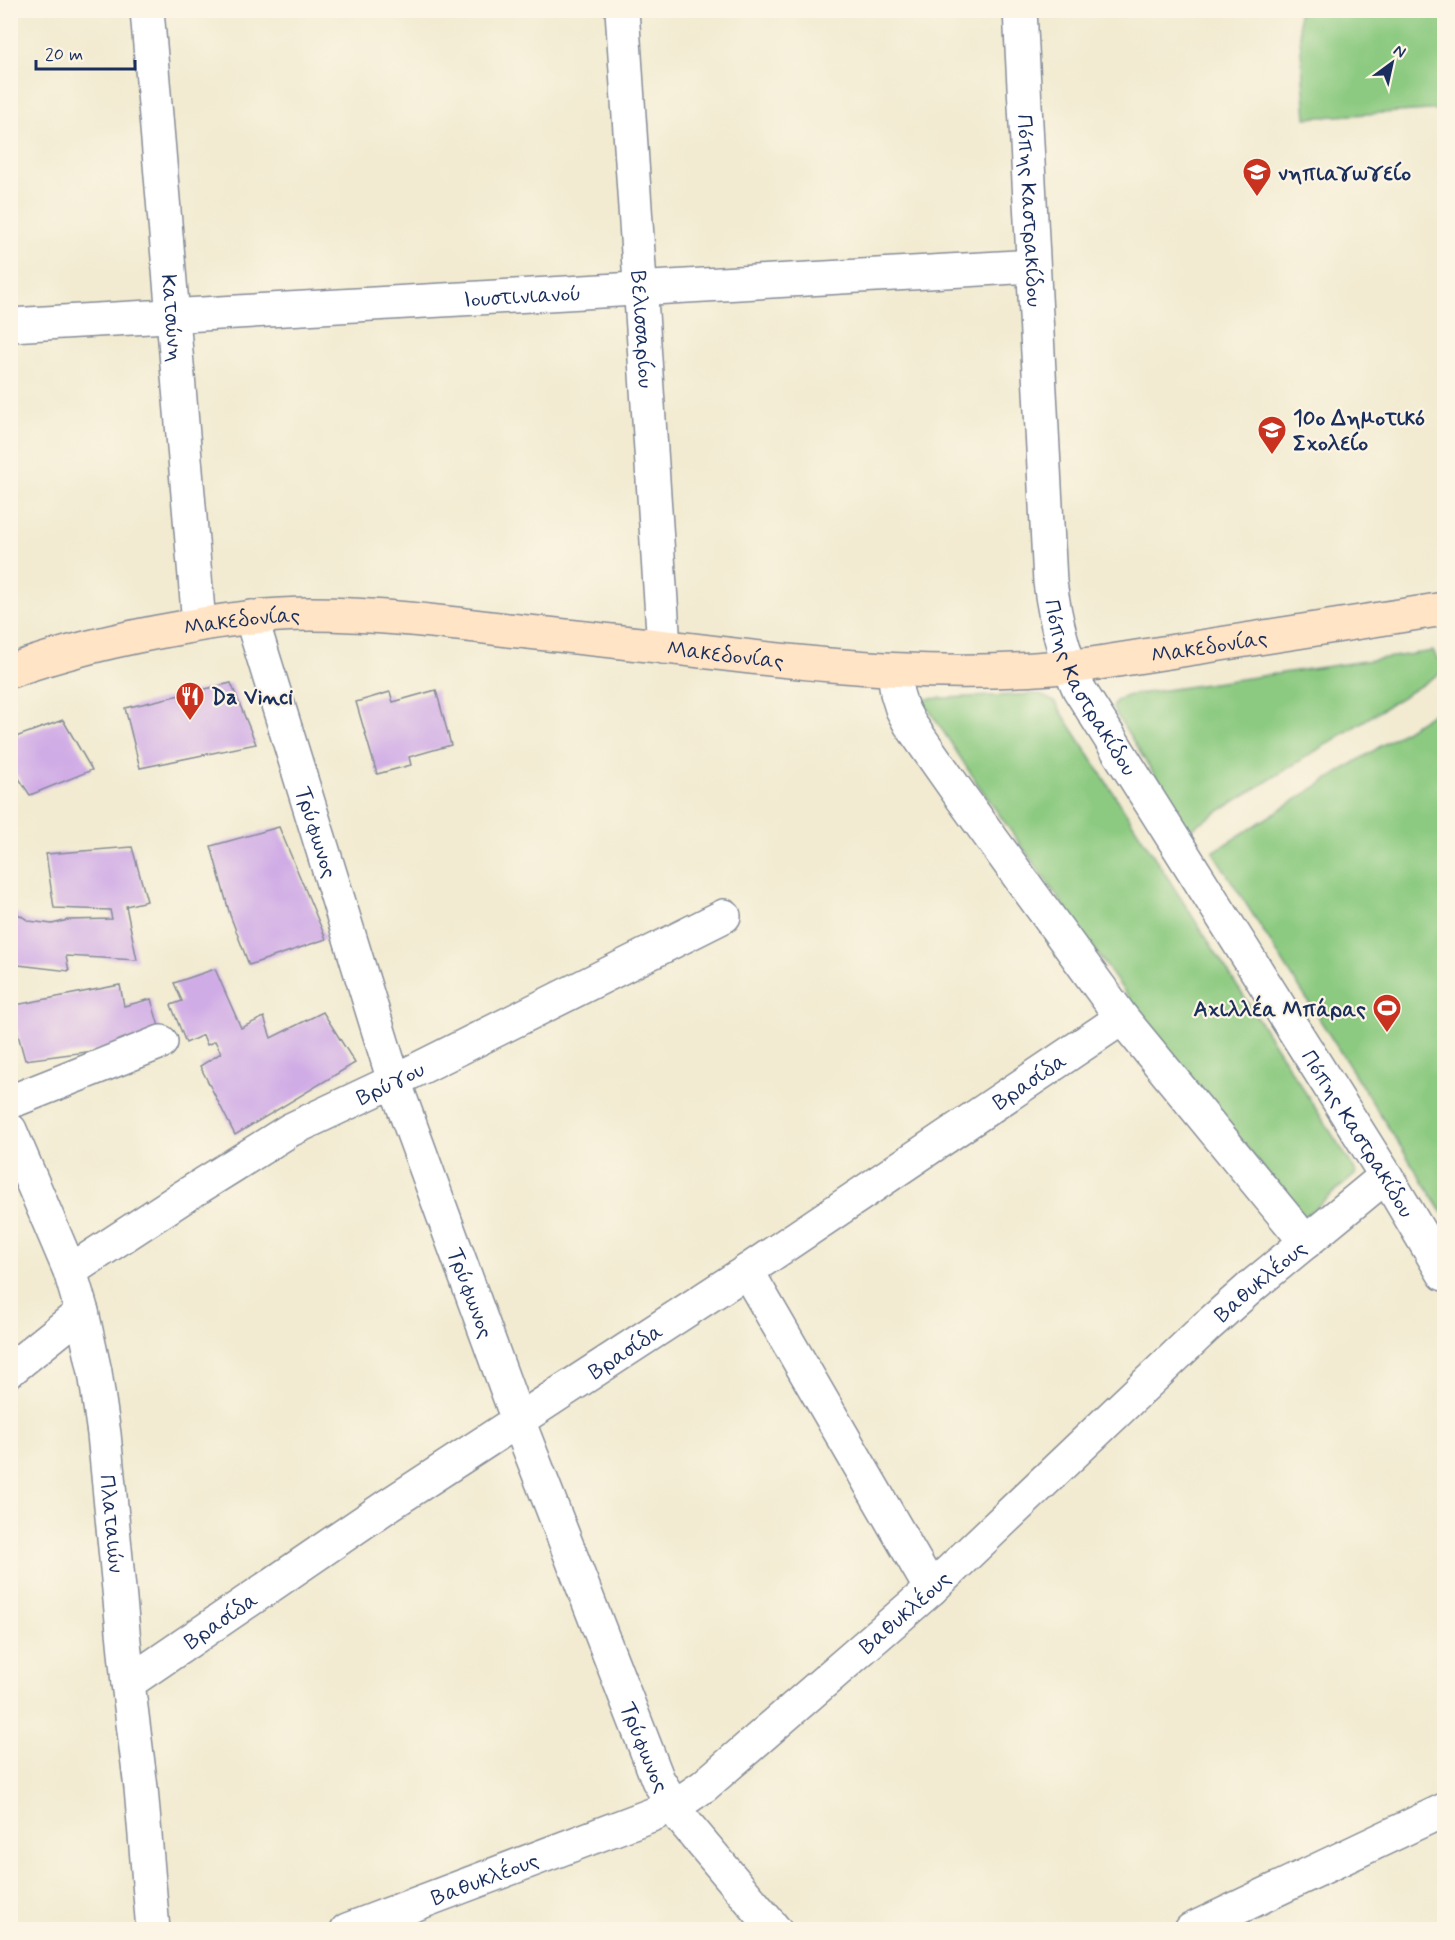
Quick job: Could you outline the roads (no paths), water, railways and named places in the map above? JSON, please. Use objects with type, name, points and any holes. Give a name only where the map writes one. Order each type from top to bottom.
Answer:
[{"type":"street","name":"Κατσώνη","points":[[147,10],[199,624]]},
{"type":"street","name":"Βελισσαρίου","points":[[622,10],[664,647]]},
{"type":"street","name":"Πόπης Καστρακίδου","points":[[1020,10],[1050,582],[1058,631],[1069,667],[1086,699],[1386,1176],[1444,1274]]},
{"type":"street","name":"Ιουστινιανού","points":[[10,325],[1033,266]]},
{"type":"street","name":"Μακεδονίας","points":[[10,671],[97,644],[199,624],[251,617],[309,614],[424,620],[810,664],[894,671],[952,672],[1069,667],[1444,609]]},
{"type":"street","name":"Τρύφωνος","points":[[251,617],[394,1081],[518,1420],[658,1780],[672,1805],[775,1929]]},
{"type":"street","points":[[894,671],[897,693],[910,724],[1122,1018],[1306,1242]]},
{"type":"street","name":"Βρύγου","points":[[70,1271],[290,1130],[394,1081],[724,916]]},
{"type":"street","name":"Βρασίδα","points":[[128,1683],[358,1526],[747,1271],[1122,1018]]},
{"type":"street","points":[[10,1102],[161,1042]]},
{"type":"street","name":"Πλαταιών","points":[[10,1130],[70,1271],[95,1372],[104,1434],[128,1683],[141,1788],[153,1929]]},
{"type":"street","name":"Βαθυκλέους","points":[[347,1929],[672,1805],[704,1786],[931,1589],[1251,1287],[1386,1176]]},
{"type":"street","points":[[747,1271],[931,1589]]},
{"type":"street","points":[[10,1370],[82,1312]]},
{"type":"street","points":[[1191,1929],[1444,1810]]},
{"type":"place","name":"νηπιαγωγείο","points":[[1257,198]]},
{"type":"place","name":"10ο Δημοτικό Σχολείο","points":[[1272,456]]},
{"type":"place","name":"Da Vinci","points":[[190,722]]},
{"type":"place","name":"Αχιλλέα Μπάρας","points":[[1387,1034]]}]
